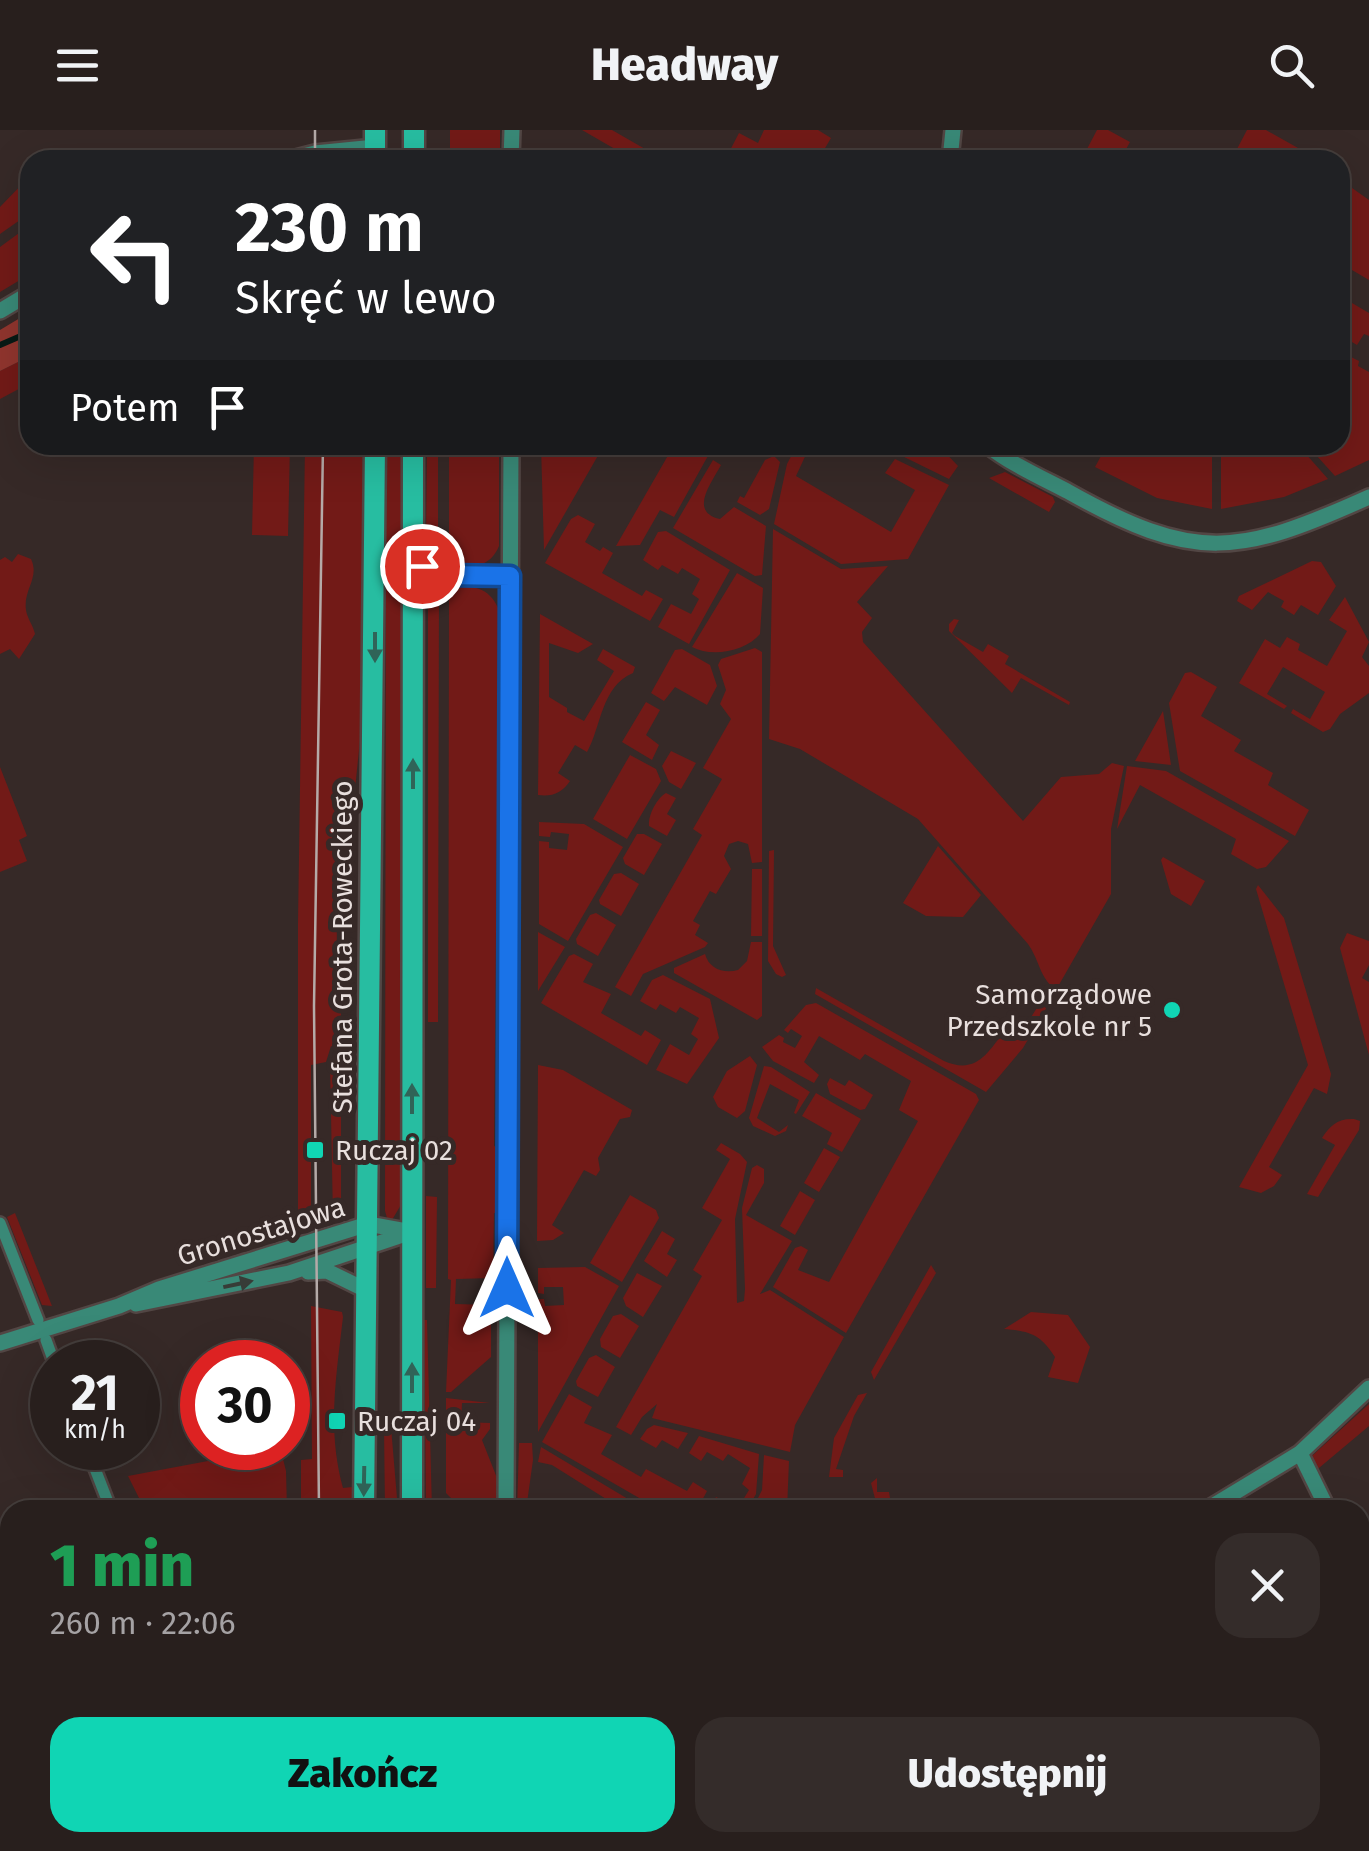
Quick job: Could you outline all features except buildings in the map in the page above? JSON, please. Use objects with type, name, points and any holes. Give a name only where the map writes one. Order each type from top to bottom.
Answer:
[{"type":"main road","name":"Stefana Grota-Roweckiego","points":[[364,1500],[375,455]]},
{"type":"main road","points":[[412,1500],[413,455]]},
{"type":"street","points":[[341,150],[375,146]]},
{"type":"street","points":[[506,1500],[511,455]]},
{"type":"street","points":[[1005,455],[1106,514],[1178,541],[1223,544],[1276,534],[1315,522],[1369,497]]},
{"type":"street","points":[[413,558],[444,575],[510,576]]},
{"type":"street","points":[[0,1223],[38,1320]]},
{"type":"street","name":"Gronostajowa","points":[[0,1343],[119,1306],[159,1289],[368,1234],[412,1232]]},
{"type":"street","name":"Gronostajowa","points":[[289,1272],[368,1234]]},
{"type":"street","name":"Gronostajowa","points":[[119,1306],[146,1304],[289,1272],[327,1271],[368,1291]]},
{"type":"street","points":[[1222,1500],[1300,1453],[1369,1388]]},
{"type":"street","points":[[1300,1453],[1323,1500]]},
{"type":"street","points":[[96,1470],[107,1500]]},
{"type":"shaded area","points":[[450,130],[500,130],[500,150],[450,150]]},
{"type":"shaded area","points":[[582,130],[612,130],[647,150],[617,150]]},
{"type":"shaded area","points":[[764,130],[818,130],[831,138],[824,150],[730,150],[739,133],[758,143]]},
{"type":"shaded area","points":[[1097,130],[1108,130],[1130,142],[1126,150],[1087,149]]},
{"type":"shaded area","points":[[1247,130],[1266,130],[1302,150],[1239,150]]},
{"type":"shaded area","points":[[20,186],[20,220],[0,234],[0,207]]},
{"type":"shaded area","points":[[1350,187],[1369,200],[1369,280],[1350,269]]},
{"type":"shaded area","points":[[20,232],[20,280],[0,292],[0,247]]},
{"type":"shaded area","points":[[1350,302],[1369,313],[1369,336],[1364,334],[1357,345],[1350,341]]},
{"type":"shaded area","points":[[20,318],[20,361],[0,371],[0,330]]},
{"type":"shaded area","points":[[1350,356],[1369,372],[1369,460],[1335,476],[1316,455],[1350,455]]},
{"type":"shaded area","points":[[20,361],[20,388],[0,399],[0,371]]},
{"type":"shaded area","points":[[254,455],[290,455],[288,536],[252,535]]},
{"type":"shaded area","points":[[305,455],[363,455],[362,720],[341,928],[341,1203],[333,1219],[330,1062],[337,1049],[331,1046],[326,1062],[311,1065],[311,1221],[298,1222]]},
{"type":"shaded area","points":[[386,455],[403,455],[402,1203],[392,1220],[385,1211]]},
{"type":"shaded area","points":[[427,455],[438,455],[438,562],[429,555]]},
{"type":"shaded area","points":[[449,455],[499,455],[499,546],[484,563],[449,566]]},
{"type":"shaded area","points":[[541,455],[598,455],[544,550]]},
{"type":"shaded area","points":[[668,455],[708,455],[674,517],[660,510],[640,545],[616,546]]},
{"type":"shaded area","points":[[792,455],[806,455],[796,476],[891,532],[915,490],[885,473],[895,459],[949,485],[908,559],[841,564],[774,524]]},
{"type":"shaded area","points":[[900,455],[948,455],[958,466],[949,479]]},
{"type":"shaded area","points":[[1102,455],[1212,455],[1212,509],[1157,498],[1095,467]]},
{"type":"shaded area","points":[[1221,455],[1307,455],[1328,479],[1284,497],[1221,509]]},
{"type":"shaded area","points":[[774,456],[780,462],[769,509],[760,515],[737,502],[740,496],[744,498],[765,460]]},
{"type":"shaded area","points":[[713,460],[721,465],[705,496],[705,510],[720,519],[734,507],[766,526],[762,575],[755,576],[673,528]]},
{"type":"shaded area","points":[[1005,472],[1053,497],[1055,502],[1049,512],[989,478]]},
{"type":"shaded area","points":[[578,515],[595,524],[585,542],[613,553],[602,573],[642,596],[646,590],[663,599],[650,621],[545,563],[571,519]]},
{"type":"shaded area","points":[[773,529],[841,569],[888,566],[857,602],[872,618],[862,632],[863,642],[1023,821],[1061,777],[1099,774],[1112,763],[1124,766],[1111,829],[1111,894],[1056,990],[1046,980],[1028,944],[918,819],[800,749],[769,739]]},
{"type":"shaded area","points":[[666,531],[730,570],[689,644],[658,627],[671,604],[691,614],[699,599],[692,594],[700,579],[682,568],[678,574],[662,565],[658,570],[643,560],[658,532]]},
{"type":"shaded area","points":[[18,554],[31,559],[33,566],[26,603],[35,634],[19,659],[10,649],[0,654],[0,560],[5,557],[12,562]]},
{"type":"shaded area","points":[[1312,561],[1321,562],[1336,586],[1318,615],[1301,605],[1294,615],[1281,607],[1284,601],[1268,592],[1252,610],[1237,601],[1239,596]]},
{"type":"shaded area","points":[[737,573],[763,588],[760,634],[746,645],[728,651],[709,652],[692,647]]},
{"type":"shaded area","points":[[428,583],[439,587],[438,1022],[428,1022]]},
{"type":"shaded area","points":[[449,586],[479,589],[490,596],[499,610],[494,1146],[498,1213],[494,1213],[493,1278],[456,1279],[455,1304],[491,1305],[491,1357],[451,1392],[446,1392],[451,1280]]},
{"type":"shaded area","points":[[1345,597],[1369,642],[1362,657],[1369,666],[1369,693],[1323,732],[1291,713],[1293,709],[1310,719],[1325,692],[1283,667],[1267,694],[1287,706],[1284,709],[1239,683],[1265,639],[1280,648],[1287,637],[1300,644],[1298,650],[1327,666],[1347,631],[1329,620]]},
{"type":"shaded area","points":[[540,614],[593,644],[578,653],[549,643],[549,697],[567,708],[567,712],[584,721],[614,671],[597,660],[603,649],[635,667],[608,697],[587,752],[575,745],[558,773],[570,781],[560,791],[548,795],[538,795]]},
{"type":"shaded area","points":[[954,619],[959,620],[952,633],[955,636],[983,652],[988,644],[1009,656],[1005,664],[1070,702],[1069,705],[1021,678],[1012,693],[949,631]]},
{"type":"shaded area","points":[[755,648],[762,652],[762,862],[752,863],[748,844],[729,844],[724,856],[731,869],[716,894],[710,891],[693,921],[700,925],[695,935],[708,943],[643,974],[631,996],[615,987],[702,835],[693,829],[722,779],[703,768],[731,719],[720,704],[726,690],[718,665],[721,659]]},
{"type":"shaded area","points":[[682,649],[710,665],[717,686],[707,705],[675,687],[664,701],[651,693],[675,650]]},
{"type":"shaded area","points":[[1191,672],[1217,687],[1201,716],[1241,740],[1234,751],[1273,773],[1268,785],[1309,810],[1295,836],[1180,771],[1169,703],[1185,673]]},
{"type":"shaded area","points":[[646,702],[660,710],[646,735],[659,745],[652,760],[622,742]]},
{"type":"shaded area","points":[[1163,711],[1171,765],[1135,761]]},
{"type":"shaded area","points":[[671,751],[696,763],[681,789],[669,782],[662,766]]},
{"type":"shaded area","points":[[630,755],[656,769],[661,781],[627,839],[593,819]]},
{"type":"shaded area","points":[[1127,766],[1166,771],[1289,841],[1266,867],[1257,869],[1231,854],[1236,839],[1140,785],[1117,829]]},
{"type":"shaded area","points":[[0,767],[27,836],[19,840],[27,861],[0,872]]},
{"type":"shaded area","points":[[666,793],[676,798],[667,814],[676,820],[667,836],[649,826],[654,807]]},
{"type":"shaded area","points":[[539,822],[584,824],[623,847],[568,941],[539,924],[539,841],[549,842],[549,848],[567,850],[569,834],[551,832],[550,837],[539,836]]},
{"type":"shaded area","points":[[637,834],[662,844],[644,875],[625,864],[623,858]]},
{"type":"shaded area","points":[[938,846],[981,895],[963,917],[926,916],[903,903]]},
{"type":"shaded area","points":[[774,850],[773,946],[786,975],[782,977],[768,961],[769,851]]},
{"type":"shaded area","points":[[1163,857],[1205,881],[1191,906],[1171,894]]},
{"type":"shaded area","points":[[752,869],[762,869],[762,936],[751,936]]},
{"type":"shaded area","points":[[621,873],[639,884],[621,916],[599,900],[614,874]]},
{"type":"shaded area","points":[[1258,885],[1284,918],[1331,1074],[1327,1094],[1314,1088],[1269,1167],[1282,1175],[1274,1186],[1261,1193],[1239,1187],[1308,1065]]},
{"type":"shaded area","points":[[596,913],[616,925],[598,956],[577,944],[576,939],[590,915]]},
{"type":"shaded area","points":[[538,932],[565,947],[538,991]]},
{"type":"shaded area","points":[[1347,933],[1369,941],[1369,965],[1362,978],[1369,982],[1369,1055],[1340,948]]},
{"type":"shaded area","points":[[751,942],[762,942],[762,1016],[757,1020],[674,973],[674,968],[705,954],[718,969],[738,970],[747,961]]},
{"type":"shaded area","points":[[574,954],[593,964],[583,982],[611,994],[601,1013],[641,1036],[645,1030],[661,1040],[647,1065],[541,1003],[569,956]]},
{"type":"shaded area","points":[[663,975],[710,999],[719,1038],[687,1084],[656,1070],[670,1044],[689,1055],[698,1039],[691,1034],[699,1018],[680,1007],[676,1013],[660,1004],[656,1010],[640,1001],[652,980]]},
{"type":"shaded area","points":[[816,988],[955,1065],[980,1059],[1005,1030],[1020,1034],[1048,991],[1054,995],[1023,1048],[986,1092],[815,994]]},
{"type":"shaded area","points":[[816,1003],[976,1094],[979,1100],[846,1333],[773,1287],[795,1248],[801,1246],[808,1250],[798,1270],[829,1282],[918,1121],[899,1110],[911,1081],[865,1054],[860,1060],[819,1036],[804,1062],[819,1075],[814,1083],[773,1061],[762,1047],[779,1035],[795,1048],[802,1036],[791,1029],[788,1033],[784,1030],[806,1005]]},
{"type":"shaded area","points":[[750,1056],[757,1065],[745,1111],[737,1118],[718,1107],[713,1097],[727,1071]]},
{"type":"shaded area","points":[[538,1065],[563,1070],[632,1110],[630,1117],[620,1119],[598,1158],[600,1170],[596,1176],[584,1170],[552,1225],[564,1233],[553,1240],[537,1241]]},
{"type":"shaded area","points":[[764,1066],[810,1092],[796,1114],[799,1100],[770,1084],[757,1118],[779,1132],[788,1125],[786,1131],[775,1136],[753,1126],[749,1118]]},
{"type":"shaded area","points":[[830,1078],[845,1086],[849,1080],[873,1095],[865,1109],[830,1094]]},
{"type":"shaded area","points":[[816,1093],[861,1119],[842,1152],[827,1144],[832,1133],[802,1116]]},
{"type":"shaded area","points":[[1360,1121],[1359,1130],[1318,1197],[1307,1194],[1335,1145],[1322,1138],[1335,1123]]},
{"type":"shaded area","points":[[721,1143],[747,1162],[735,1219],[737,1303],[744,1301],[745,1289],[742,1208],[752,1168],[757,1165],[764,1169],[764,1183],[746,1215],[792,1241],[760,1294],[770,1290],[844,1337],[795,1425],[790,1452],[652,1418],[657,1404],[642,1417],[631,1435],[616,1427],[702,1276],[693,1270],[722,1220],[702,1208],[730,1159],[716,1150]]},
{"type":"shaded area","points":[[824,1148],[840,1157],[819,1192],[804,1183]]},
{"type":"shaded area","points":[[800,1191],[815,1200],[795,1235],[780,1226]]},
{"type":"shaded area","points":[[630,1195],[656,1210],[659,1218],[622,1282],[590,1263]]},
{"type":"shaded area","points":[[426,1196],[437,1197],[436,1288],[426,1288]]},
{"type":"shaded area","points":[[15,1213],[52,1306],[42,1305],[7,1217]]},
{"type":"shaded area","points":[[662,1231],[675,1239],[667,1254],[677,1260],[667,1277],[644,1261]]},
{"type":"shaded area","points":[[931,1265],[936,1273],[874,1380],[871,1372]]},
{"type":"shaded area","points":[[585,1267],[619,1286],[538,1432],[538,1299],[544,1299],[545,1306],[564,1305],[563,1287],[544,1287],[544,1294],[538,1293],[538,1268]]},
{"type":"shaded area","points":[[637,1273],[662,1286],[643,1317],[626,1306],[623,1298]]},
{"type":"shaded area","points":[[311,1306],[342,1312],[335,1445],[343,1488],[352,1487],[352,1500],[301,1500],[301,1470],[310,1470]]},
{"type":"shaded area","points":[[1031,1312],[1068,1315],[1090,1347],[1078,1383],[1048,1377],[1055,1357],[1040,1339],[1004,1329]]},
{"type":"shaded area","points":[[621,1314],[639,1326],[620,1358],[601,1347],[600,1339],[613,1316]]},
{"type":"shaded area","points":[[424,1320],[432,1500],[426,1500]]},
{"type":"shaded area","points":[[596,1355],[615,1367],[598,1397],[577,1386],[576,1381],[589,1358]]},
{"type":"shaded area","points":[[867,1393],[854,1416],[836,1469],[843,1470],[843,1477],[829,1477],[834,1438],[858,1395]]},
{"type":"shaded area","points":[[569,1394],[592,1407],[584,1423],[612,1435],[601,1454],[641,1477],[646,1469],[687,1491],[693,1482],[707,1491],[702,1500],[643,1500],[542,1442]]},
{"type":"shaded area","points":[[446,1398],[490,1403],[462,1403],[461,1422],[490,1423],[482,1440],[497,1478],[496,1500],[453,1500],[446,1493]]},
{"type":"shaded area","points":[[1369,1404],[1369,1426],[1307,1478],[1303,1464]]},
{"type":"shaded area","points":[[654,1425],[688,1433],[678,1449],[662,1440],[656,1448],[640,1439]]},
{"type":"shaded area","points":[[384,1427],[391,1427],[397,1500],[385,1500]]},
{"type":"shaded area","points":[[699,1436],[759,1454],[753,1500],[743,1500],[749,1490],[742,1484],[750,1468],[728,1454],[723,1461],[707,1452],[701,1461],[689,1453]]},
{"type":"shaded area","points":[[519,1443],[532,1443],[527,1500],[517,1500]]},
{"type":"shaded area","points":[[541,1447],[628,1499],[608,1500],[552,1465],[538,1462]]},
{"type":"shaded area","points":[[764,1455],[789,1461],[787,1500],[757,1500],[762,1490]]},
{"type":"shaded area","points":[[180,1466],[180,1470],[286,1471],[287,1500],[140,1500],[128,1476]]},
{"type":"shaded area","points":[[877,1478],[877,1492],[889,1492],[890,1498],[920,1500],[875,1500],[871,1483]]},
{"type":"waterway","points":[[0,345],[20,336]]},
{"type":"tram line","points":[[315,130],[315,150]]},
{"type":"tram line","points":[[319,1500],[314,1006],[323,455]]},
{"type":"place","name":"Samorządowe Przedszkole nr 5","points":[[1172,1010]]},
{"type":"place","name":"Ruczaj 02","points":[[315,1150]]},
{"type":"place","name":"Ruczaj 04","points":[[337,1421]]},
{"type":"route","points":[[422,566],[444,575],[510,576],[507,1288]]}]
